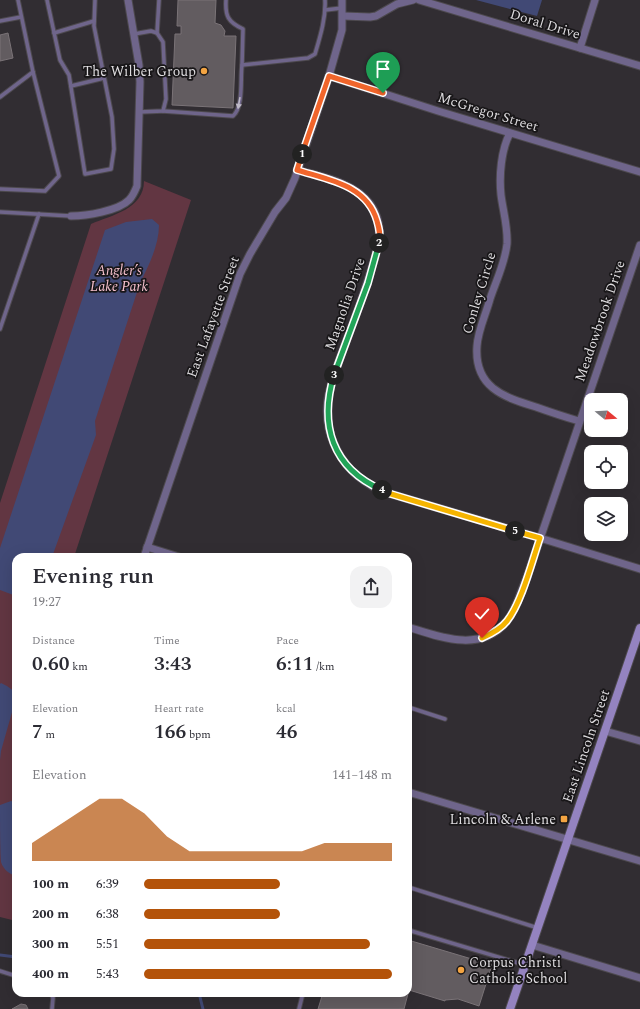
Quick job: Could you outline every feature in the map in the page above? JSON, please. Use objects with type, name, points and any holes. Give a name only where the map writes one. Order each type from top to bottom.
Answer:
[{"type":"main road","name":"East Lincoln Street","points":[[510,1009],[640,628]]},
{"type":"street","points":[[71,216],[83,216],[117,207],[130,199],[137,186],[139,65],[128,0]]},
{"type":"street","name":"East Lafayette Street","points":[[145,553],[240,274],[275,212],[286,198],[297,170],[329,76],[342,30],[342,0]]},
{"type":"street","points":[[343,16],[376,16],[397,4],[412,0]]},
{"type":"street","name":"Doral Drive","points":[[419,0],[640,66]]},
{"type":"street","points":[[580,48],[595,0]]},
{"type":"street","name":"McGregor Street","points":[[329,76],[438,111],[640,172]]},
{"type":"street","name":"Conley Circle","points":[[510,133],[503,155],[501,188],[507,242],[502,268],[491,297],[477,344],[478,364],[483,376],[493,389],[500,394],[579,421]]},
{"type":"street","name":"Magnolia Drive","points":[[297,170],[349,187],[361,195],[372,208],[379,226],[380,238],[368,283],[338,362],[328,400],[328,427],[337,453],[351,471],[369,485],[391,494],[640,569]]},
{"type":"street","name":"Meadowbrook Drive","points":[[412,628],[448,639],[459,640],[482,638],[507,622],[516,606],[540,538],[640,245]]},
{"type":"street","points":[[147,547],[166,553]]},
{"type":"street","points":[[605,731],[640,741]]},
{"type":"street","points":[[412,793],[640,861]]},
{"type":"street","points":[[532,945],[640,978]]},
{"type":"lane","points":[[0,183],[1,189],[45,191],[59,176],[33,72],[18,0]]},
{"type":"lane","points":[[47,0],[60,60],[69,75],[85,174],[111,169],[114,149],[112,117],[94,21],[95,0]]},
{"type":"lane","points":[[160,0],[157,32],[163,42],[166,99],[163,111]]},
{"type":"lane","points":[[139,112],[163,111],[233,116],[237,112],[239,105],[242,64],[243,29],[233,24],[228,18],[225,9],[226,0]]},
{"type":"lane","points":[[242,64],[308,58],[315,54],[322,30],[325,0]]},
{"type":"lane","points":[[325,10],[342,8]]},
{"type":"lane","points":[[0,21],[21,17]]},
{"type":"lane","points":[[54,33],[94,21]]},
{"type":"lane","points":[[134,34],[151,31],[157,32]]},
{"type":"lane","points":[[0,97],[33,72]]},
{"type":"lane","points":[[71,86],[104,78]]},
{"type":"lane","points":[[0,212],[71,216]]},
{"type":"lane","points":[[0,329],[39,214]]},
{"type":"lane","points":[[412,709],[445,719]]},
{"type":"lane","points":[[412,888],[538,928]]},
{"type":"lane","points":[[412,931],[525,965]]},
{"type":"lane","points":[[0,971],[12,975]]},
{"type":"lane","points":[[52,1009],[53,997]]},
{"type":"lane","points":[[298,1009],[302,997]]},
{"type":"green space","name":"Angler’s Lake Park","points":[[144,181],[191,200],[75,553],[12,553],[12,920],[0,917],[0,503],[91,224],[117,214],[133,205],[143,191]]},
{"type":"water","points":[[476,0],[542,0],[537,16]]},
{"type":"water","points":[[152,219],[159,225],[159,232],[155,247],[140,283],[95,421],[96,435],[53,553],[12,553],[12,594],[0,590],[0,548],[105,230],[126,222]]},
{"type":"water","points":[[1,683],[12,690],[12,712],[1,751],[0,760]]},
{"type":"water","points":[[12,801],[12,874],[5,869],[1,862],[0,805]]},
{"type":"building","name":"The Wilber Group","points":[[178,0],[216,0],[215,23],[221,25],[225,31],[224,36],[236,36],[233,108],[172,105],[175,34],[181,34],[181,26],[177,26]]},
{"type":"building","points":[[8,33],[13,58],[0,61],[0,35]]},
{"type":"building","points":[[412,941],[492,965],[479,1006],[458,999],[445,1001],[412,991]]},
{"type":"building","points":[[322,997],[407,997],[404,1009],[318,1009]]},
{"type":"building","points":[[21,1004],[26,1005],[28,1009],[12,1009]]},
{"type":"waterway","points":[[0,955],[12,956]]},
{"type":"waterway","points":[[200,997],[203,1009]]},
{"type":"place","name":"The Wilber Group","points":[[204,71]]},
{"type":"place","name":"Lincoln & Arlene","points":[[564,819]]},
{"type":"place","name":"Corpus Christi Catholic School","points":[[461,970]]},
{"type":"route","points":[[383,93],[329,76],[297,170],[349,187],[361,195],[370,203],[379,226],[380,238],[368,283],[332,382],[328,400],[328,427],[337,453],[351,471],[369,485],[391,494],[540,538],[516,606],[507,622],[482,638]]}]
